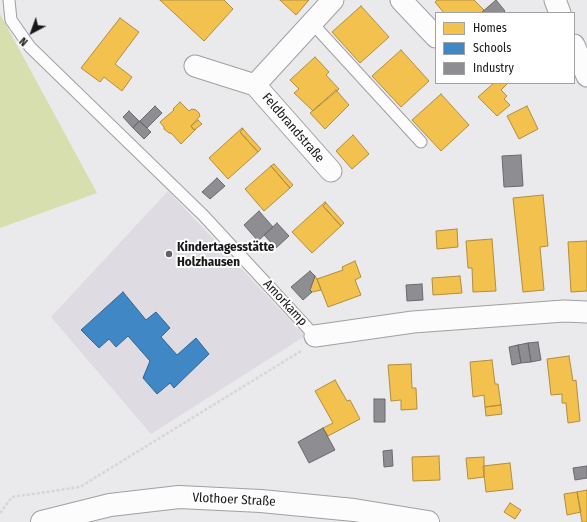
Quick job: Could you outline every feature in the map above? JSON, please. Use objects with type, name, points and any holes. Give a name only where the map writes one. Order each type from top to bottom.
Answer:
[{"type":"street","name":"Feldbrandstraße","points":[[255,85],[333,0]]},
{"type":"street","points":[[401,0],[435,36]]},
{"type":"street","points":[[555,0],[560,12]]},
{"type":"street","points":[[575,47],[587,76]]},
{"type":"street","name":"Feldbrandstraße","points":[[195,66],[255,85],[331,171]]},
{"type":"street","name":"Amorkamp","points":[[315,336],[413,322],[564,311],[587,312]]},
{"type":"street","name":"Vlothoer Straße","points":[[42,522],[110,505],[179,497],[284,503],[354,510],[428,522]]},
{"type":"lane","name":"Amorkamp","points":[[8,0],[11,20],[30,47],[203,215],[315,336]]},
{"type":"lane","points":[[312,23],[421,142]]},
{"type":"path","points":[[0,513],[12,497],[80,487],[298,354],[315,336]]},
{"type":"shaded area","name":"Kindertagesstätte Holzhausen","points":[[168,191],[305,336],[151,434],[51,317]]},
{"type":"green space","points":[[0,14],[97,193],[0,228]]},
{"type":"building: Homes","points":[[160,0],[224,0],[233,9],[204,41]]},
{"type":"building: Homes","points":[[280,0],[309,0],[296,15]]},
{"type":"building: Homes","points":[[437,0],[474,0],[484,10],[482,12],[443,12],[435,2]]},
{"type":"building: Homes","points":[[361,6],[389,37],[360,63],[332,32]]},
{"type":"building: Homes","points":[[120,18],[139,32],[115,64],[132,77],[122,91],[104,77],[100,82],[81,68]]},
{"type":"building: Homes","points":[[401,50],[429,81],[401,107],[372,76]]},
{"type":"building: Homes","points":[[315,57],[329,72],[326,75],[339,89],[313,111],[294,93],[299,89],[290,80]]},
{"type":"building: Homes","points":[[493,84],[507,84],[501,90],[507,96],[504,99],[510,105],[497,116],[478,97]]},
{"type":"building: Homes","points":[[336,90],[349,105],[325,129],[310,113]]},
{"type":"building: Homes","points":[[441,94],[469,125],[441,151],[412,120]]},
{"type":"building: Homes","points":[[180,102],[189,111],[192,109],[196,110],[200,116],[191,126],[194,130],[196,129],[181,144],[171,133],[164,129],[160,122],[174,110],[173,109]]},
{"type":"building: Homes","points":[[527,106],[538,129],[519,139],[507,116]]},
{"type":"building: Homes","points":[[198,120],[202,124],[194,130],[191,126]]},
{"type":"building: Homes","points":[[242,128],[243,129],[240,132],[258,152],[228,179],[209,158]]},
{"type":"building: Homes","points":[[243,129],[261,149],[258,152],[240,132]]},
{"type":"building: Homes","points":[[353,135],[369,154],[352,169],[336,151]]},
{"type":"building: Homes","points":[[274,164],[293,185],[290,188],[271,166]]},
{"type":"building: Homes","points":[[271,166],[290,188],[264,211],[245,189]]},
{"type":"building: Homes","points":[[543,195],[548,246],[540,247],[544,290],[523,292],[513,198]]},
{"type":"building: Homes","points":[[325,202],[326,203],[323,206],[341,226],[312,253],[292,232]]},
{"type":"building: Homes","points":[[326,203],[344,223],[341,226],[323,206]]},
{"type":"building: Homes","points":[[457,229],[458,247],[437,249],[436,231]]},
{"type":"building: Homes","points":[[492,239],[496,291],[473,292],[472,268],[468,268],[466,241]]},
{"type":"building: Homes","points":[[587,241],[587,291],[571,292],[568,242]]},
{"type":"building: Homes","points":[[355,261],[361,277],[355,280],[361,295],[328,307],[317,279],[343,270],[342,267]]},
{"type":"building: Homes","points":[[315,276],[321,290],[312,292],[310,290]]},
{"type":"building: Homes","points":[[460,276],[462,293],[433,295],[432,278]]},
{"type":"building: Homes","points":[[569,356],[573,381],[576,380],[580,421],[568,423],[566,403],[562,403],[562,394],[551,395],[547,359]]},
{"type":"building: Homes","points":[[492,360],[495,384],[498,384],[501,405],[485,407],[484,395],[473,397],[470,362]]},
{"type":"building: Homes","points":[[411,364],[412,388],[416,388],[417,409],[401,410],[401,400],[391,401],[388,365]]},
{"type":"building: Homes","points":[[335,380],[347,401],[350,400],[360,419],[328,436],[323,428],[333,423],[315,391]]},
{"type":"building: Homes","points":[[501,405],[502,414],[486,416],[485,407]]},
{"type":"building: Homes","points":[[439,456],[440,480],[413,481],[412,457]]},
{"type":"building: Homes","points":[[484,457],[484,477],[468,479],[466,458]]},
{"type":"building: Homes","points":[[510,463],[513,489],[486,492],[483,466]]},
{"type":"building: Homes","points":[[587,490],[587,522],[582,522],[577,492]]},
{"type":"building: Homes","points":[[577,492],[581,512],[567,515],[564,494]]},
{"type":"building: Homes","points":[[510,503],[521,510],[515,519],[504,512]]},
{"type":"building: Schools","points":[[123,292],[146,320],[156,312],[170,328],[161,337],[177,355],[196,338],[209,354],[174,388],[170,383],[157,394],[143,378],[150,361],[128,336],[116,347],[109,339],[99,348],[81,330]]},
{"type":"building: Industry","points":[[496,0],[505,11],[504,12],[482,12]]},
{"type":"building: Industry","points":[[155,106],[162,113],[147,128],[140,121]]},
{"type":"building: Industry","points":[[129,111],[139,121],[133,128],[123,117]]},
{"type":"building: Industry","points":[[139,121],[151,132],[144,139],[133,128]]},
{"type":"building: Industry","points":[[521,155],[523,186],[504,187],[502,156]]},
{"type":"building: Industry","points":[[217,178],[225,186],[210,199],[202,192]]},
{"type":"building: Industry","points":[[259,211],[273,227],[258,241],[244,225]]},
{"type":"building: Industry","points":[[277,223],[289,236],[276,248],[264,235]]},
{"type":"building: Industry","points":[[310,271],[315,276],[310,290],[312,292],[303,300],[291,287]]},
{"type":"building: Industry","points":[[422,284],[423,300],[407,301],[406,285]]},
{"type":"building: Industry","points":[[538,342],[541,360],[531,362],[528,343]]},
{"type":"building: Industry","points":[[528,343],[531,362],[521,363],[518,345]]},
{"type":"building: Industry","points":[[518,345],[521,363],[512,365],[509,347]]},
{"type":"building: Industry","points":[[374,399],[385,399],[385,422],[374,422]]},
{"type":"building: Industry","points":[[323,428],[335,450],[309,463],[298,442]]},
{"type":"building: Industry","points":[[392,450],[393,466],[384,467],[383,451]]},
{"type":"building: Industry","points":[[587,466],[587,478],[575,480],[573,468]]},
{"type":"place","name":"Kindertagesstätte Holzhausen","points":[[169,254]]}]
